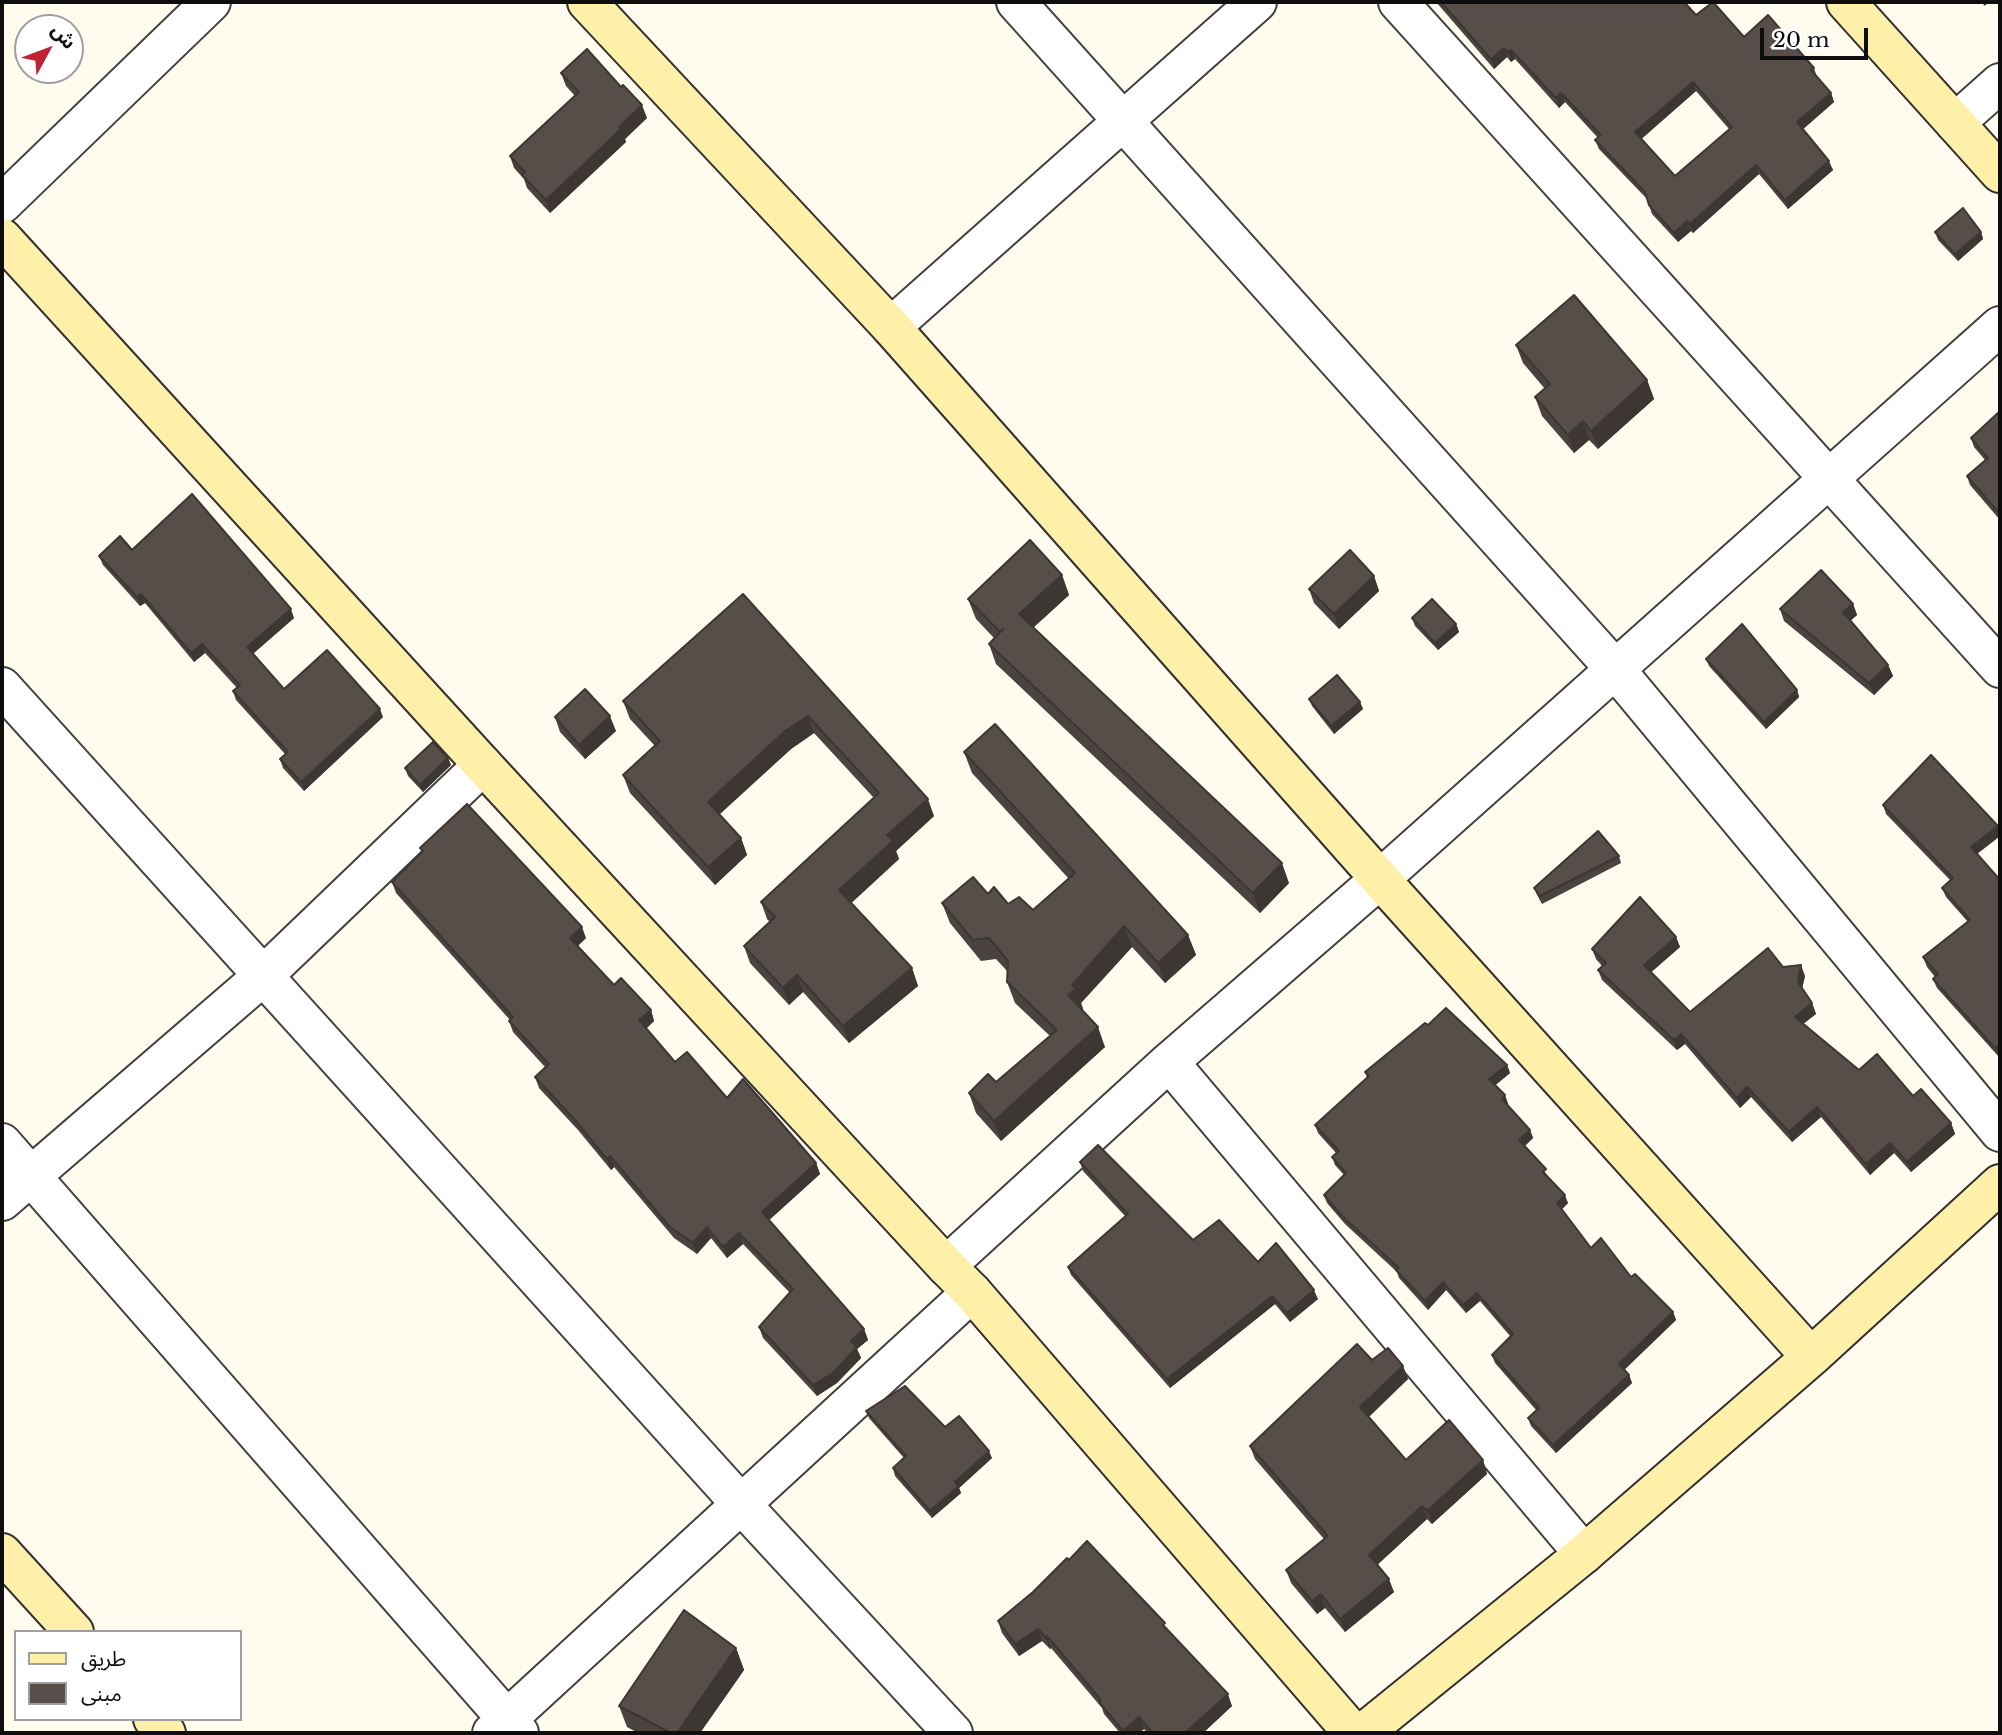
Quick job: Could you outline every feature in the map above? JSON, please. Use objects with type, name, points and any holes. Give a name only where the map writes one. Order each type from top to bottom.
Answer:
[{"type":"street","points":[[587,2],[891,327],[1380,878],[1811,1357]]},
{"type":"street","points":[[1016,2],[1615,669],[2000,1132]]},
{"type":"street","points":[[891,327],[1257,2]]},
{"type":"street","points":[[1398,2],[2000,668]]},
{"type":"street","points":[[1846,2],[2000,173]]},
{"type":"street","points":[[2,204],[198,6]]},
{"type":"street","points":[[1955,123],[2000,83]]},
{"type":"street","points":[[2,238],[483,765],[972,1292],[1353,1733]]},
{"type":"street","points":[[946,1266],[1169,1062],[1831,479],[2000,326]]},
{"type":"street","points":[[2,688],[741,1504],[953,1733]]},
{"type":"street","points":[[2,1201],[263,976],[483,765]]},
{"type":"street","points":[[1169,1062],[1584,1554]]},
{"type":"street","points":[[2,1143],[506,1729],[741,1504],[972,1292]]},
{"type":"street","points":[[1363,1733],[1584,1554],[1811,1357],[2000,1184]]},
{"type":"street","points":[[2,1553],[72,1630]]},
{"type":"building","points":[[1441,2],[1684,2],[1696,15],[1713,2],[1744,37],[1768,15],[1814,68],[1811,70],[1831,93],[1797,122],[1829,161],[1785,200],[1756,165],[1690,224],[1687,221],[1674,233],[1649,205],[1645,192],[1595,140],[1601,135],[1561,93],[1556,98],[1511,50],[1508,52],[1504,48],[1491,59]],"holes":[[[1693,82],[1732,127],[1675,176],[1635,132]]]},
{"type":"building","points":[[587,49],[621,87],[623,85],[642,105],[619,127],[621,129],[546,200],[522,175],[525,172],[510,156],[579,92],[561,73]]},
{"type":"building","points":[[1963,208],[1981,232],[1955,254],[1935,232]]},
{"type":"building","points":[[1574,295],[1647,380],[1591,431],[1583,421],[1568,435],[1535,397],[1550,384],[1516,345]]},
{"type":"building","points":[[2000,411],[2000,514],[1967,476],[1988,458],[1971,438]]},
{"type":"building","points":[[192,494],[291,609],[247,647],[284,689],[327,650],[380,709],[301,782],[280,759],[288,752],[233,691],[240,685],[202,644],[191,653],[141,594],[137,597],[99,556],[120,536],[132,550]]},
{"type":"building","points":[[1030,540],[1062,575],[1019,614],[1282,863],[1253,893],[989,644],[1003,629],[1000,632],[968,599]]},
{"type":"building","points":[[1350,550],[1374,576],[1334,614],[1309,589]]},
{"type":"building","points":[[1821,570],[1853,604],[1843,612],[1888,665],[1869,683],[1780,609]]},
{"type":"building","points":[[743,594],[928,799],[887,835],[893,841],[839,890],[912,968],[843,1026],[797,975],[783,988],[744,946],[775,917],[761,902],[879,793],[808,716],[785,731],[708,802],[741,838],[708,867],[623,775],[660,741],[623,701]]},
{"type":"building","points":[[1432,599],[1456,624],[1435,643],[1412,618]]},
{"type":"building","points":[[1742,624],[1797,690],[1764,722],[1706,659]]},
{"type":"building","points":[[1337,675],[1360,702],[1331,726],[1309,699]]},
{"type":"building","points":[[585,689],[610,716],[579,745],[555,717]]},
{"type":"building","points":[[995,724],[1188,935],[1158,963],[1124,926],[1072,985],[1076,989],[1068,995],[1098,1027],[994,1121],[969,1093],[988,1074],[996,1082],[1057,1030],[1007,982],[1008,961],[989,938],[973,940],[942,903],[973,877],[988,894],[994,887],[1008,904],[1019,897],[1033,910],[1075,873],[964,752]]},
{"type":"building","points":[[433,742],[448,758],[420,785],[405,768]]},
{"type":"building","points":[[1931,755],[1998,826],[1971,847],[2000,880],[2000,1044],[1995,1048],[1933,979],[1938,974],[1923,957],[1970,920],[1942,888],[1953,878],[1883,805]]},
{"type":"building","points":[[467,804],[582,927],[570,938],[614,985],[621,978],[651,1010],[639,1020],[675,1062],[687,1052],[727,1098],[743,1079],[816,1163],[762,1212],[864,1329],[851,1341],[857,1347],[833,1373],[813,1385],[759,1327],[793,1289],[739,1233],[723,1247],[707,1227],[693,1243],[670,1227],[610,1156],[607,1159],[535,1077],[549,1064],[509,1021],[513,1017],[392,882],[423,851],[420,848]]},
{"type":"building","points":[[1598,831],[1619,856],[1540,896],[1534,888]]},
{"type":"building","points":[[1640,897],[1676,937],[1644,965],[1690,1012],[1768,948],[1783,967],[1801,965],[1798,982],[1812,1003],[1795,1017],[1859,1070],[1877,1054],[1913,1096],[1921,1089],[1951,1123],[1907,1162],[1890,1143],[1866,1164],[1817,1107],[1789,1132],[1747,1087],[1737,1098],[1681,1034],[1674,1040],[1598,970],[1606,963],[1592,949]]},
{"type":"building","points":[[1446,1008],[1507,1065],[1489,1079],[1505,1095],[1502,1099],[1530,1130],[1519,1140],[1546,1169],[1543,1172],[1565,1195],[1557,1203],[1591,1248],[1601,1238],[1631,1277],[1635,1274],[1673,1312],[1619,1364],[1629,1375],[1553,1445],[1528,1418],[1539,1408],[1492,1355],[1513,1334],[1477,1293],[1463,1305],[1443,1282],[1425,1301],[1396,1270],[1399,1268],[1342,1216],[1324,1195],[1346,1173],[1332,1157],[1339,1151],[1315,1125],[1369,1076],[1365,1072],[1425,1023],[1428,1025]]},
{"type":"building","points":[[1098,1145],[1193,1240],[1219,1220],[1258,1262],[1276,1243],[1314,1290],[1287,1313],[1272,1296],[1167,1379],[1068,1267],[1128,1214],[1080,1162]]},
{"type":"building","points":[[1357,1344],[1372,1360],[1388,1348],[1403,1366],[1360,1407],[1406,1460],[1449,1420],[1483,1460],[1427,1511],[1422,1506],[1369,1555],[1389,1579],[1340,1619],[1321,1594],[1312,1601],[1286,1570],[1328,1536],[1250,1446]]},
{"type":"building","points":[[905,1386],[945,1427],[959,1416],[989,1451],[955,1482],[959,1486],[930,1511],[893,1468],[906,1456],[866,1411]]},
{"type":"building","points":[[1087,1541],[1228,1694],[1185,1733],[1153,1733],[1139,1717],[1123,1731],[1099,1702],[1101,1700],[1047,1636],[1038,1629],[1015,1644],[998,1621]]},
{"type":"building","points":[[684,1610],[736,1648],[677,1733],[671,1733],[619,1706]]}]
